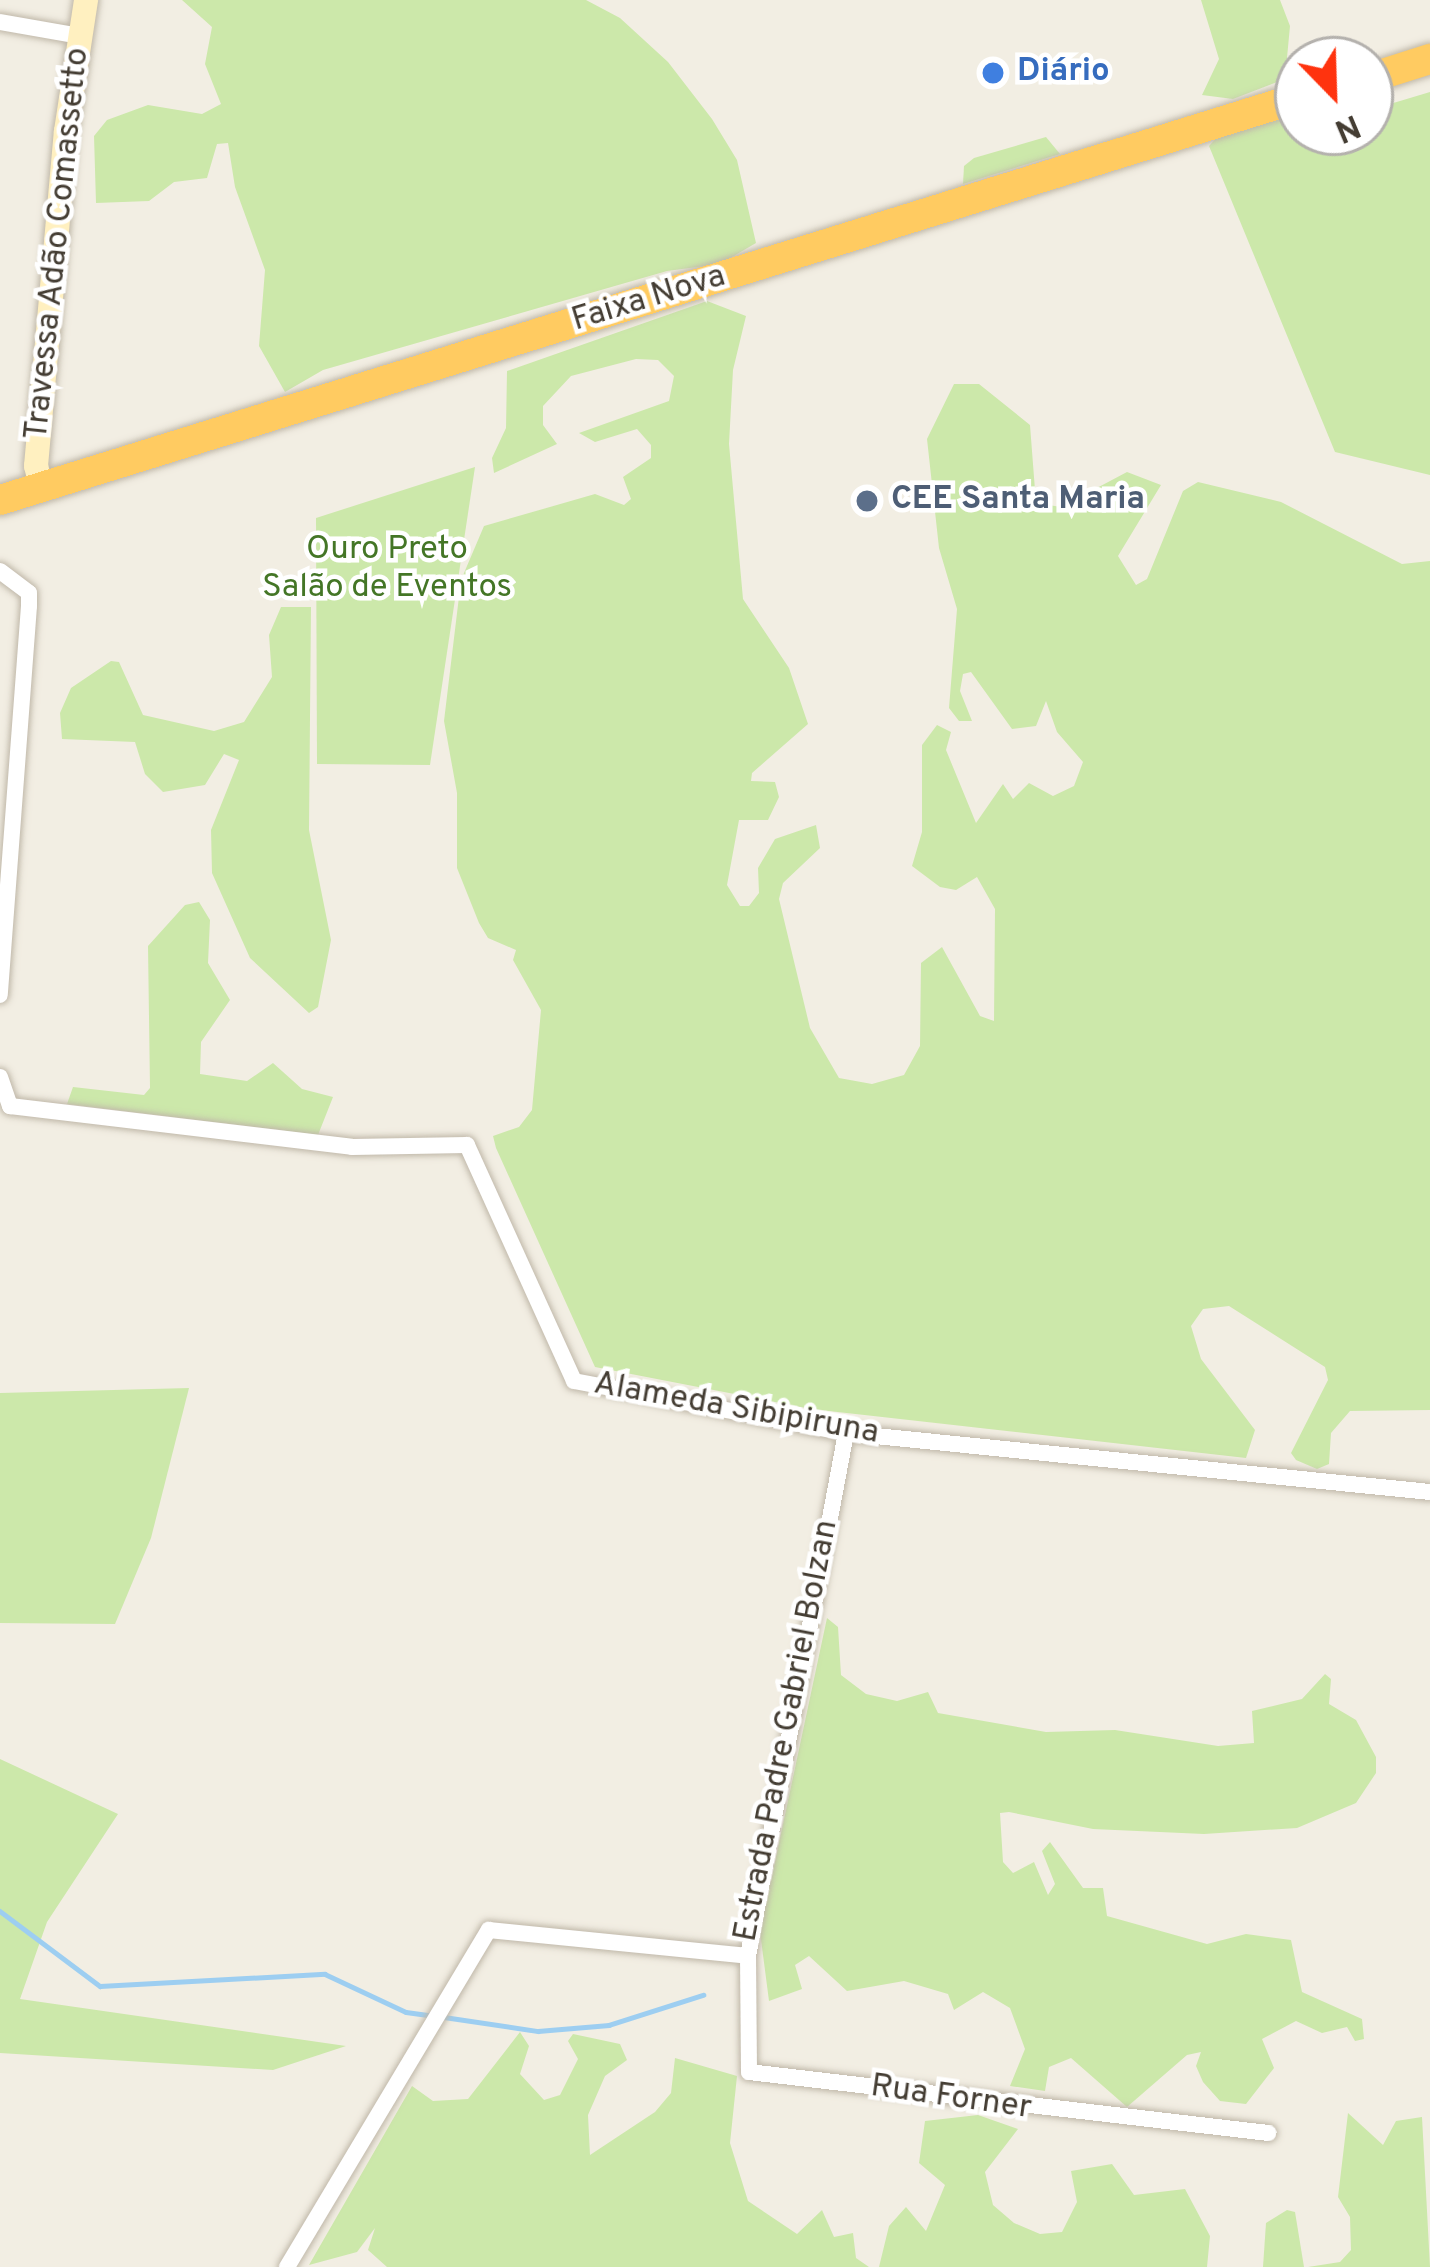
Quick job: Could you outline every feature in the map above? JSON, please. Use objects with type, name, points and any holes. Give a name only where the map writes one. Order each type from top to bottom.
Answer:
[{"type":"highway","points":[[1394,70],[1430,59]]},
{"type":"highway","name":"Faixa Nova","points":[[0,500],[1274,105]]},
{"type":"street","name":"Travessa Adão Comassetto","points":[[41,487],[36,466],[86,0]]},
{"type":"street","points":[[0,22],[80,36]]},
{"type":"street","points":[[0,571],[29,593],[29,626],[0,995]]},
{"type":"street","name":"Alameda Sibipiruna","points":[[0,1077],[10,1106],[352,1148],[467,1145],[574,1381],[846,1433],[1430,1492]]},
{"type":"street","name":"Estrada Padre Gabriel Bolzan","points":[[287,2267],[489,1930],[748,1956],[846,1433]]},
{"type":"street","name":"Rua Forner","points":[[748,1956],[749,2072],[1268,2133]]},
{"type":"green space","points":[[182,0],[586,0],[620,18],[668,62],[712,119],[737,160],[756,243],[720,264],[667,271],[323,370],[285,392],[259,346],[265,270],[235,187],[228,143],[217,144],[207,178],[174,182],[149,201],[96,203],[94,136],[107,120],[148,105],[202,114],[221,104],[205,64],[212,27]]},
{"type":"green space","points":[[1201,0],[1280,0],[1290,26],[1289,36],[1274,36],[1274,83],[1233,99],[1202,95],[1219,59]]},
{"type":"green space","points":[[1430,92],[1430,475],[1335,452],[1209,146],[1220,134],[1274,121],[1274,156],[1394,156],[1394,103]]},
{"type":"green space","points":[[1046,137],[1060,154],[963,184],[964,166],[974,158]]},
{"type":"green space","points":[[707,301],[746,316],[733,370],[729,444],[743,599],[789,668],[808,724],[752,773],[751,781],[775,782],[779,797],[768,820],[739,820],[727,885],[740,906],[749,906],[759,893],[758,868],[775,839],[816,825],[820,848],[783,883],[779,899],[810,1028],[839,1078],[872,1084],[904,1075],[920,1046],[921,963],[942,947],[980,1016],[994,1021],[995,909],[977,877],[956,890],[940,887],[912,866],[922,832],[922,745],[937,725],[951,732],[946,750],[976,823],[1003,784],[1013,799],[1029,783],[1053,796],[1074,786],[1083,762],[1057,732],[1046,701],[1036,726],[1012,729],[971,672],[963,674],[960,691],[972,721],[959,721],[949,708],[957,609],[939,548],[927,439],[954,384],[979,384],[1030,425],[1036,503],[1061,507],[1127,472],[1161,485],[1118,556],[1136,585],[1147,579],[1183,491],[1198,482],[1281,502],[1402,564],[1430,561],[1430,1410],[1350,1411],[1331,1433],[1329,1464],[1317,1469],[1296,1460],[1291,1453],[1328,1380],[1325,1367],[1229,1306],[1203,1309],[1191,1326],[1201,1359],[1255,1430],[1246,1458],[811,1409],[595,1367],[493,1136],[519,1127],[532,1110],[541,1010],[513,960],[516,950],[488,938],[479,923],[457,868],[457,793],[444,721],[461,580],[484,526],[595,494],[624,505],[631,499],[623,477],[651,458],[651,445],[637,429],[595,442],[579,433],[669,401],[674,376],[658,360],[636,359],[571,376],[543,406],[543,425],[557,444],[494,473],[492,458],[506,428],[507,371]]},
{"type":"green space","name":"Ouro Preto Salão de Eventos","points":[[475,467],[430,765],[317,764],[316,518]]},
{"type":"green space","points":[[281,607],[311,607],[309,830],[331,940],[318,1007],[309,1013],[250,958],[212,873],[211,830],[239,760],[224,754],[205,785],[163,792],[145,774],[135,742],[62,739],[60,713],[71,688],[111,661],[119,662],[143,715],[214,731],[244,722],[272,677],[269,635]]},
{"type":"green space","points":[[199,902],[210,920],[208,963],[230,1000],[201,1042],[200,1074],[247,1081],[273,1063],[302,1089],[333,1097],[318,1135],[67,1104],[73,1087],[144,1095],[150,1088],[148,946],[185,905]]},
{"type":"green space","points":[[189,1388],[151,1538],[115,1624],[0,1623],[0,1393]]},
{"type":"green space","points":[[827,1618],[838,1627],[841,1675],[866,1694],[897,1701],[928,1692],[938,1713],[1046,1732],[1115,1730],[1218,1746],[1254,1743],[1252,1711],[1302,1699],[1325,1674],[1331,1679],[1329,1704],[1356,1720],[1376,1757],[1376,1773],[1356,1803],[1297,1828],[1204,1834],[1093,1829],[1000,1813],[1003,1862],[1013,1873],[1034,1862],[1048,1895],[1055,1884],[1042,1851],[1050,1842],[1083,1888],[1103,1888],[1107,1916],[1207,1944],[1246,1934],[1291,1940],[1302,1992],[1362,2019],[1364,2039],[1355,2041],[1347,2027],[1322,2033],[1296,2021],[1262,2039],[1274,2068],[1246,2104],[1220,2101],[1203,2082],[1196,2066],[1201,2052],[1187,2055],[1127,2107],[1071,2058],[1049,2067],[1045,2091],[1010,2086],[1025,2049],[1010,2008],[983,1992],[954,2010],[948,1994],[904,1981],[847,1991],[809,1956],[795,1965],[802,1989],[769,2001],[760,1932]]},
{"type":"green space","points":[[0,1759],[118,1814],[47,1922],[20,1999],[346,2046],[273,2070],[0,2053]]},
{"type":"green space","points":[[520,2032],[529,2046],[520,2074],[544,2100],[560,2095],[578,2059],[568,2041],[573,2034],[620,2044],[627,2060],[605,2076],[588,2115],[590,2155],[655,2112],[671,2093],[675,2058],[737,2076],[730,2143],[748,2201],[797,2234],[822,2210],[834,2237],[853,2233],[856,2258],[869,2267],[387,2267],[368,2250],[375,2228],[357,2252],[309,2265],[412,2086],[433,2101],[468,2099]]},
{"type":"green space","points":[[1348,2113],[1383,2145],[1396,2121],[1422,2117],[1430,2267],[1308,2267],[1340,2262],[1351,2250],[1350,2217],[1338,2197]]},
{"type":"green space","points":[[978,2115],[1018,2129],[985,2172],[993,2205],[1014,2223],[1040,2234],[1062,2232],[1077,2202],[1071,2171],[1112,2164],[1134,2195],[1185,2189],[1210,2236],[1207,2267],[879,2267],[889,2226],[906,2207],[926,2231],[945,2185],[919,2163],[925,2121]]},
{"type":"green space","points":[[1287,2210],[1295,2212],[1304,2267],[1263,2267],[1266,2223]]},
{"type":"waterway","points":[[0,1911],[100,1986],[325,1974],[406,2012],[433,2016]]},
{"type":"waterway","points":[[444,2017],[538,2031],[609,2025],[703,1995]]},
{"type":"place","name":"Diário","points":[[993,73]]},
{"type":"place","name":"CEE Santa Maria","points":[[867,501]]}]
